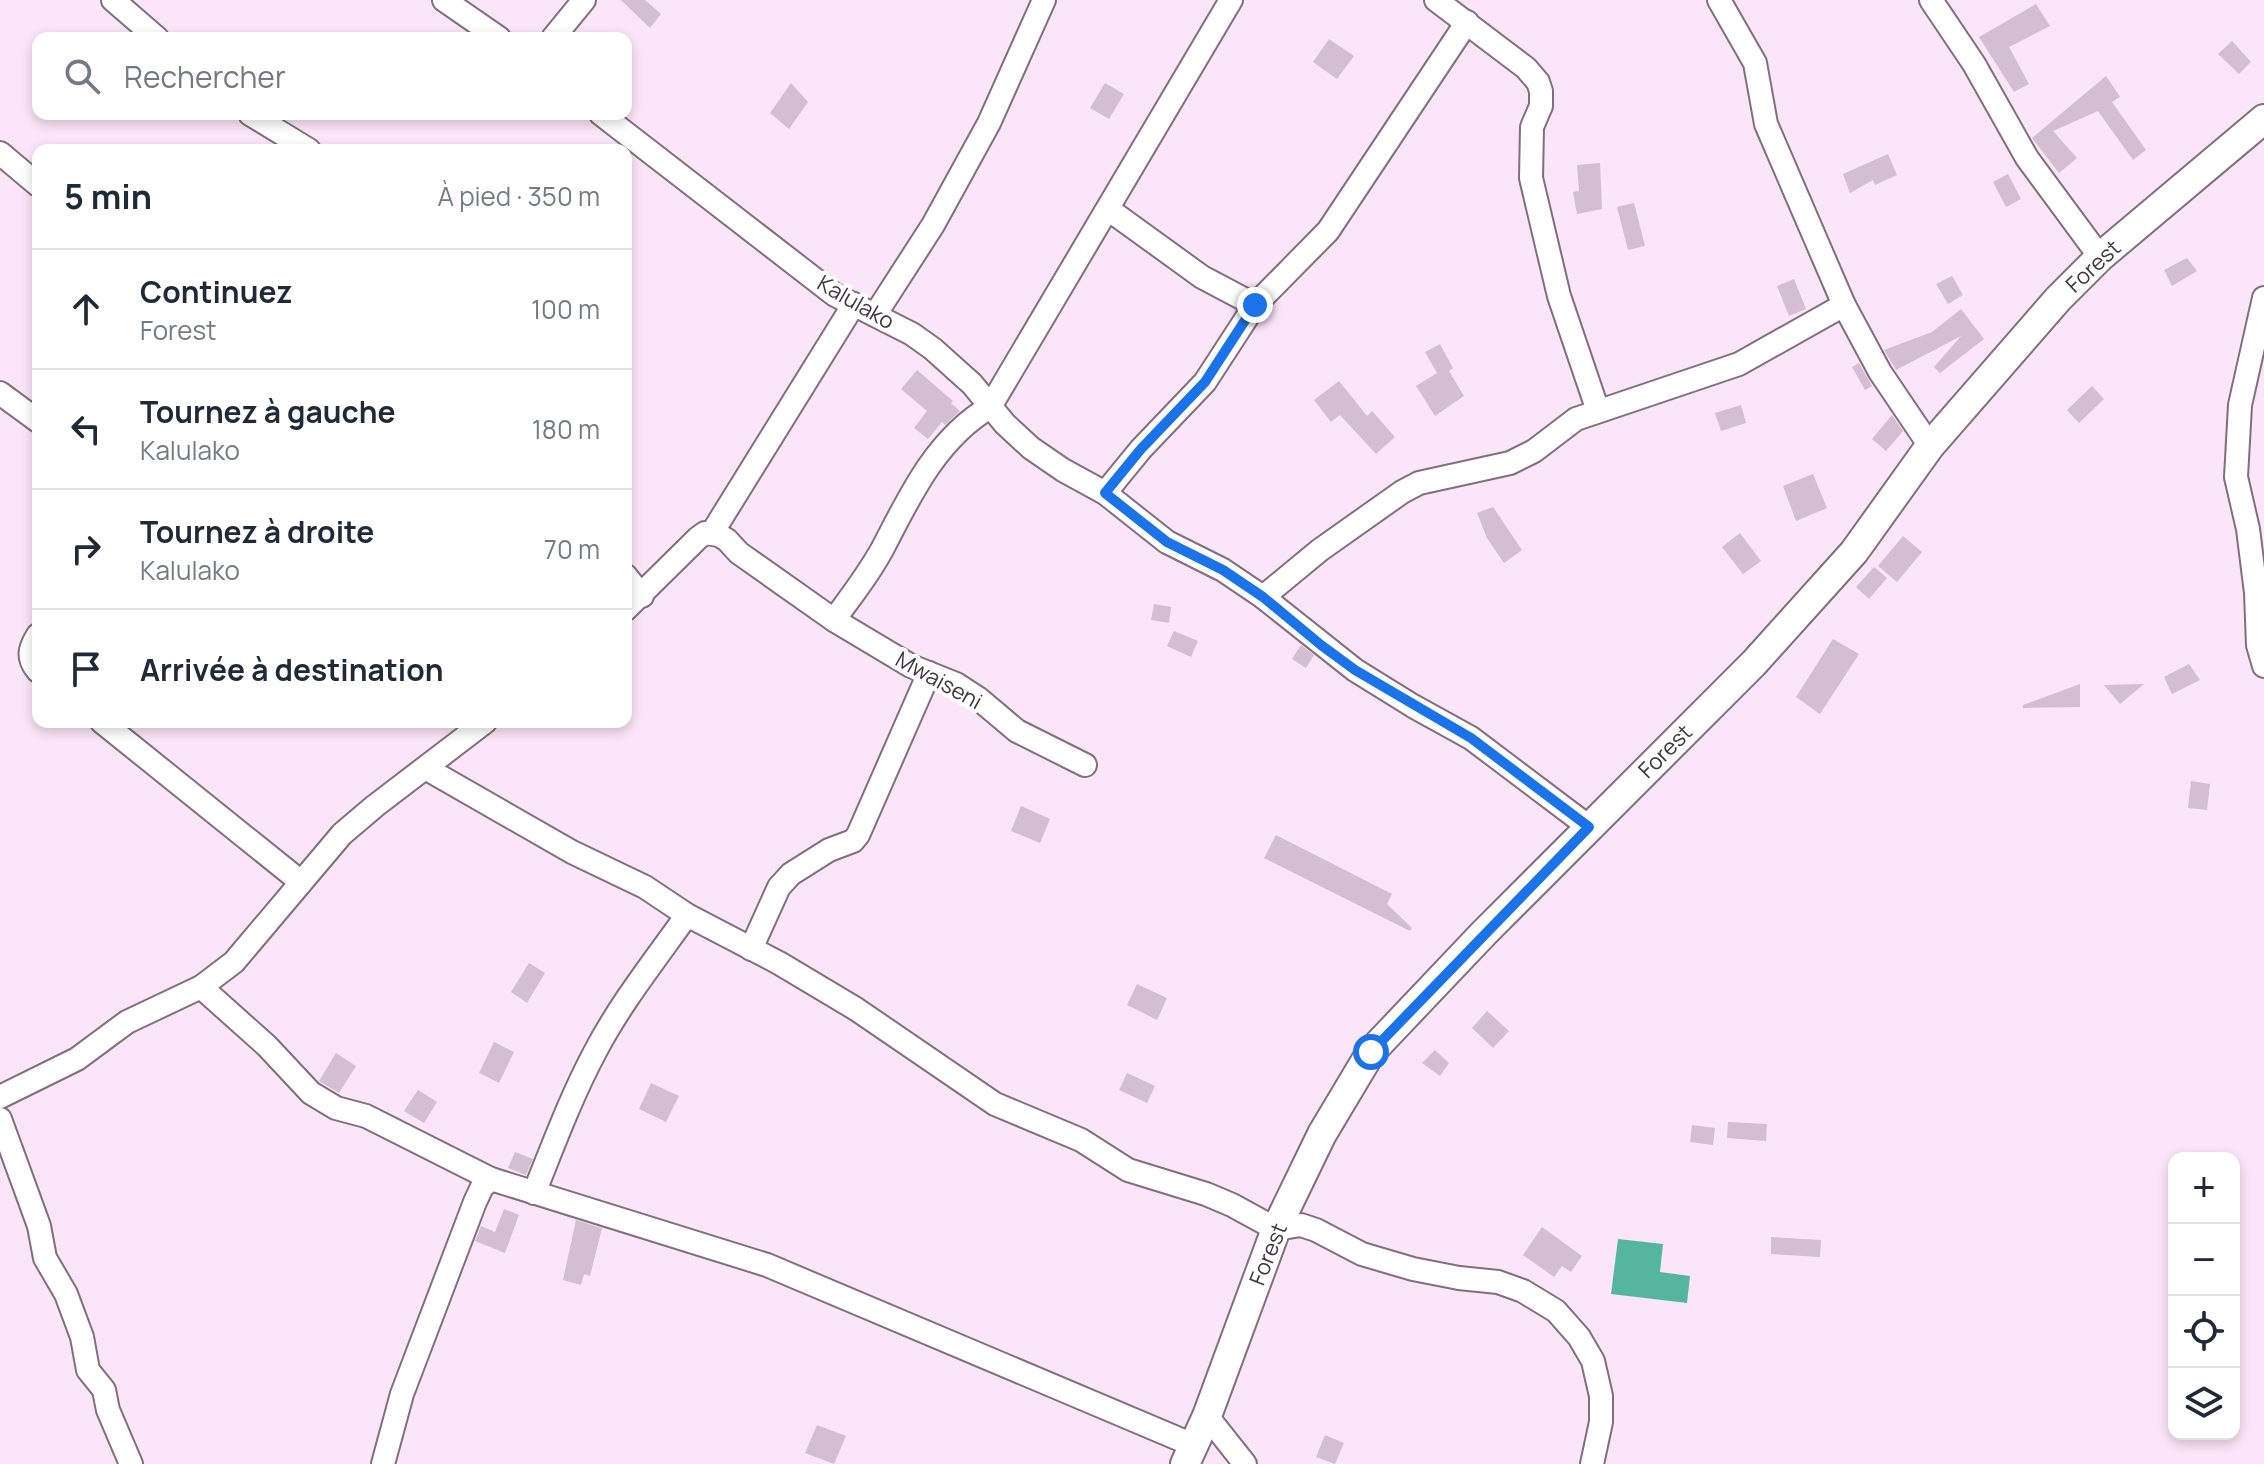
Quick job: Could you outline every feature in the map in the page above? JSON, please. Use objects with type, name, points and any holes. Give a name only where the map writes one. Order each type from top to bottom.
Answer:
[{"type":"street","points":[[113,0],[150,32]]},
{"type":"street","points":[[444,0],[490,32]]},
{"type":"street","points":[[558,32],[584,0]]},
{"type":"street","points":[[875,315],[933,225],[989,123],[1044,0]]},
{"type":"street","points":[[834,620],[871,567],[910,495],[941,449],[974,416],[990,407],[1231,0]]},
{"type":"street","points":[[1436,0],[1526,68],[1538,82],[1541,106],[1532,127],[1531,178],[1559,296],[1598,411]]},
{"type":"street","points":[[1719,0],[1755,63],[1766,124],[1844,305],[1880,372],[1930,446]]},
{"type":"street","points":[[1931,0],[1974,64],[2027,158],[2100,257]]},
{"type":"street","points":[[1105,493],[1141,449],[1205,382],[1255,305],[1328,231],[1467,22]]},
{"type":"street","name":"Forest","points":[[1189,1454],[1207,1416],[1276,1229],[1322,1134],[1371,1052],[1589,827],[1754,663],[1876,524],[1930,446],[2027,334],[2100,257],[2264,119]]},
{"type":"street","points":[[260,120],[299,144]]},
{"type":"street","name":"Kalulako","points":[[609,120],[835,295],[912,334],[933,349],[972,384],[1031,448],[1105,493],[1167,542],[1223,570],[1263,597],[1355,670],[1471,738],[1589,827]]},
{"type":"street","points":[[0,153],[32,180]]},
{"type":"street","points":[[1108,209],[1202,277],[1255,305]]},
{"type":"street","points":[[2264,298],[2240,405],[2236,477],[2248,529],[2256,593],[2258,645],[2264,666]]},
{"type":"street","points":[[634,602],[698,538],[712,533],[854,304]]},
{"type":"street","points":[[1263,597],[1320,550],[1419,483],[1458,476],[1523,457],[1566,424],[1739,364],[1844,305]]},
{"type":"street","points":[[0,393],[32,417]]},
{"type":"street","name":"Mwaiseni","points":[[712,533],[727,540],[739,553],[834,620],[911,666],[967,691],[1017,731],[1085,765]]},
{"type":"street","points":[[751,949],[779,887],[791,874],[829,850],[853,841],[858,835],[929,673]]},
{"type":"street","points":[[109,728],[301,882]]},
{"type":"street","points":[[0,1097],[77,1059],[114,1030],[201,987],[234,962],[342,834],[478,728]]},
{"type":"street","points":[[427,769],[572,852],[645,887],[687,915],[856,1009],[995,1104],[1081,1140],[1128,1170],[1206,1194],[1276,1229],[1301,1225],[1362,1254],[1413,1269],[1498,1282],[1523,1291],[1556,1311],[1579,1337],[1593,1361],[1601,1396],[1601,1422],[1592,1464]]},
{"type":"street","points":[[534,1193],[595,1051],[687,915]]},
{"type":"street","points":[[201,987],[267,1046],[311,1093],[336,1108],[366,1116],[491,1179],[767,1265],[1189,1454]]},
{"type":"street","points":[[0,1119],[39,1226],[45,1258],[66,1294],[82,1337],[88,1370],[104,1390],[108,1410],[131,1464]]},
{"type":"street","points":[[383,1464],[402,1394],[475,1202],[482,1187],[491,1179]]},
{"type":"street","points":[[1207,1416],[1245,1464]]},
{"type":"shaded area","points":[[1618,1239],[1663,1244],[1660,1272],[1690,1276],[1687,1303],[1611,1294]]},
{"type":"building","points":[[621,0],[645,0],[661,14],[650,28]]},
{"type":"building","points":[[2036,4],[2050,26],[2009,47],[2029,84],[2014,92],[1979,37]]},
{"type":"building","points":[[1329,39],[1354,56],[1337,79],[1313,62]]},
{"type":"building","points":[[2232,41],[2251,62],[2239,74],[2218,54]]},
{"type":"building","points":[[2106,76],[2120,97],[2112,102],[2146,150],[2133,160],[2098,111],[2053,131],[2077,158],[2059,173],[2032,138]]},
{"type":"building","points":[[791,83],[808,102],[789,129],[770,113]]},
{"type":"building","points":[[1105,83],[1124,94],[1109,119],[1090,108]]},
{"type":"building","points":[[1888,154],[1897,175],[1875,185],[1873,180],[1850,193],[1843,174]]},
{"type":"building","points":[[1600,163],[1602,209],[1577,214],[1573,192],[1579,191],[1577,165]]},
{"type":"building","points":[[2008,174],[2021,199],[2006,207],[1993,182]]},
{"type":"building","points":[[1634,203],[1645,246],[1628,250],[1617,207]]},
{"type":"building","points":[[2187,258],[2197,271],[2172,286],[2164,270]]},
{"type":"building","points":[[1952,276],[1963,295],[1948,304],[1936,284]]},
{"type":"building","points":[[1794,279],[1806,309],[1789,316],[1777,286]]},
{"type":"building","points":[[1961,309],[1984,339],[1940,373],[1934,367],[1961,336],[1896,370],[1884,350],[1932,332]]},
{"type":"building","points":[[1440,344],[1453,368],[1449,371],[1464,396],[1435,416],[1416,386],[1437,373],[1425,352]]},
{"type":"building","points":[[1859,363],[1872,386],[1865,390],[1852,367]]},
{"type":"building","points":[[917,370],[953,401],[951,403],[960,411],[945,425],[942,422],[928,439],[914,428],[927,411],[901,389]]},
{"type":"building","points":[[1339,381],[1367,416],[1372,411],[1395,437],[1376,454],[1340,415],[1331,422],[1314,400]]},
{"type":"building","points":[[2092,386],[2104,399],[2079,423],[2067,410]]},
{"type":"building","points":[[1741,405],[1746,423],[1721,431],[1715,413]]},
{"type":"building","points":[[1892,415],[1903,431],[1886,451],[1872,439]]},
{"type":"building","points":[[1813,474],[1827,508],[1796,521],[1783,486]]},
{"type":"building","points":[[1493,507],[1522,550],[1504,563],[1487,538],[1477,513]]},
{"type":"building","points":[[1740,533],[1761,561],[1743,574],[1722,547]]},
{"type":"building","points":[[1903,536],[1922,552],[1897,582],[1878,566]]},
{"type":"building","points":[[1874,567],[1887,578],[1869,599],[1856,587]]},
{"type":"building","points":[[1154,604],[1171,607],[1169,623],[1151,620]]},
{"type":"building","points":[[1174,631],[1198,641],[1191,657],[1167,646]]},
{"type":"building","points":[[1833,639],[1859,654],[1820,714],[1796,697]]},
{"type":"building","points":[[1301,645],[1314,655],[1306,668],[1292,659]]},
{"type":"building","points":[[2189,664],[2200,680],[2172,694],[2164,677]]},
{"type":"building","points":[[2080,684],[2080,707],[2023,708],[2023,705]]},
{"type":"building","points":[[2144,684],[2120,704],[2104,685]]},
{"type":"building","points":[[2191,781],[2210,784],[2207,810],[2188,808]]},
{"type":"building","points":[[1021,806],[1050,819],[1040,843],[1011,831]]},
{"type":"building","points":[[1276,835],[1392,894],[1387,904],[1412,928],[1410,931],[1264,858]]},
{"type":"building","points":[[529,963],[545,973],[527,1003],[511,992]]},
{"type":"building","points":[[1137,984],[1167,998],[1157,1020],[1127,1005]]},
{"type":"building","points":[[1487,1011],[1509,1031],[1493,1048],[1472,1028]]},
{"type":"building","points":[[494,1042],[514,1052],[499,1083],[479,1073]]},
{"type":"building","points":[[1435,1050],[1449,1063],[1440,1076],[1422,1063]]},
{"type":"building","points":[[336,1053],[356,1066],[339,1093],[319,1081]]},
{"type":"building","points":[[1127,1073],[1155,1086],[1147,1103],[1119,1090]]},
{"type":"building","points":[[651,1083],[679,1096],[666,1122],[639,1109]]},
{"type":"building","points":[[418,1090],[437,1102],[424,1123],[404,1111]]},
{"type":"building","points":[[1728,1122],[1767,1124],[1766,1141],[1727,1138]]},
{"type":"building","points":[[1692,1125],[1715,1128],[1713,1145],[1690,1142]]},
{"type":"building","points":[[515,1152],[533,1159],[526,1175],[508,1168]]},
{"type":"building","points":[[504,1209],[519,1215],[505,1253],[475,1241],[481,1226],[495,1232]]},
{"type":"building","points":[[576,1220],[602,1228],[590,1276],[584,1274],[581,1285],[563,1280]]},
{"type":"building","points":[[1542,1227],[1582,1256],[1571,1272],[1562,1266],[1554,1277],[1523,1255]]},
{"type":"building","points":[[1771,1237],[1821,1240],[1820,1257],[1771,1254]]},
{"type":"building","points":[[817,1425],[846,1436],[834,1464],[805,1453]]},
{"type":"building","points":[[1325,1435],[1344,1443],[1335,1464],[1316,1457]]},
{"type":"route","points":[[1255,305],[1205,382],[1141,449],[1105,493],[1167,542],[1223,570],[1263,597],[1355,670],[1471,738],[1589,827],[1371,1052]]}]
